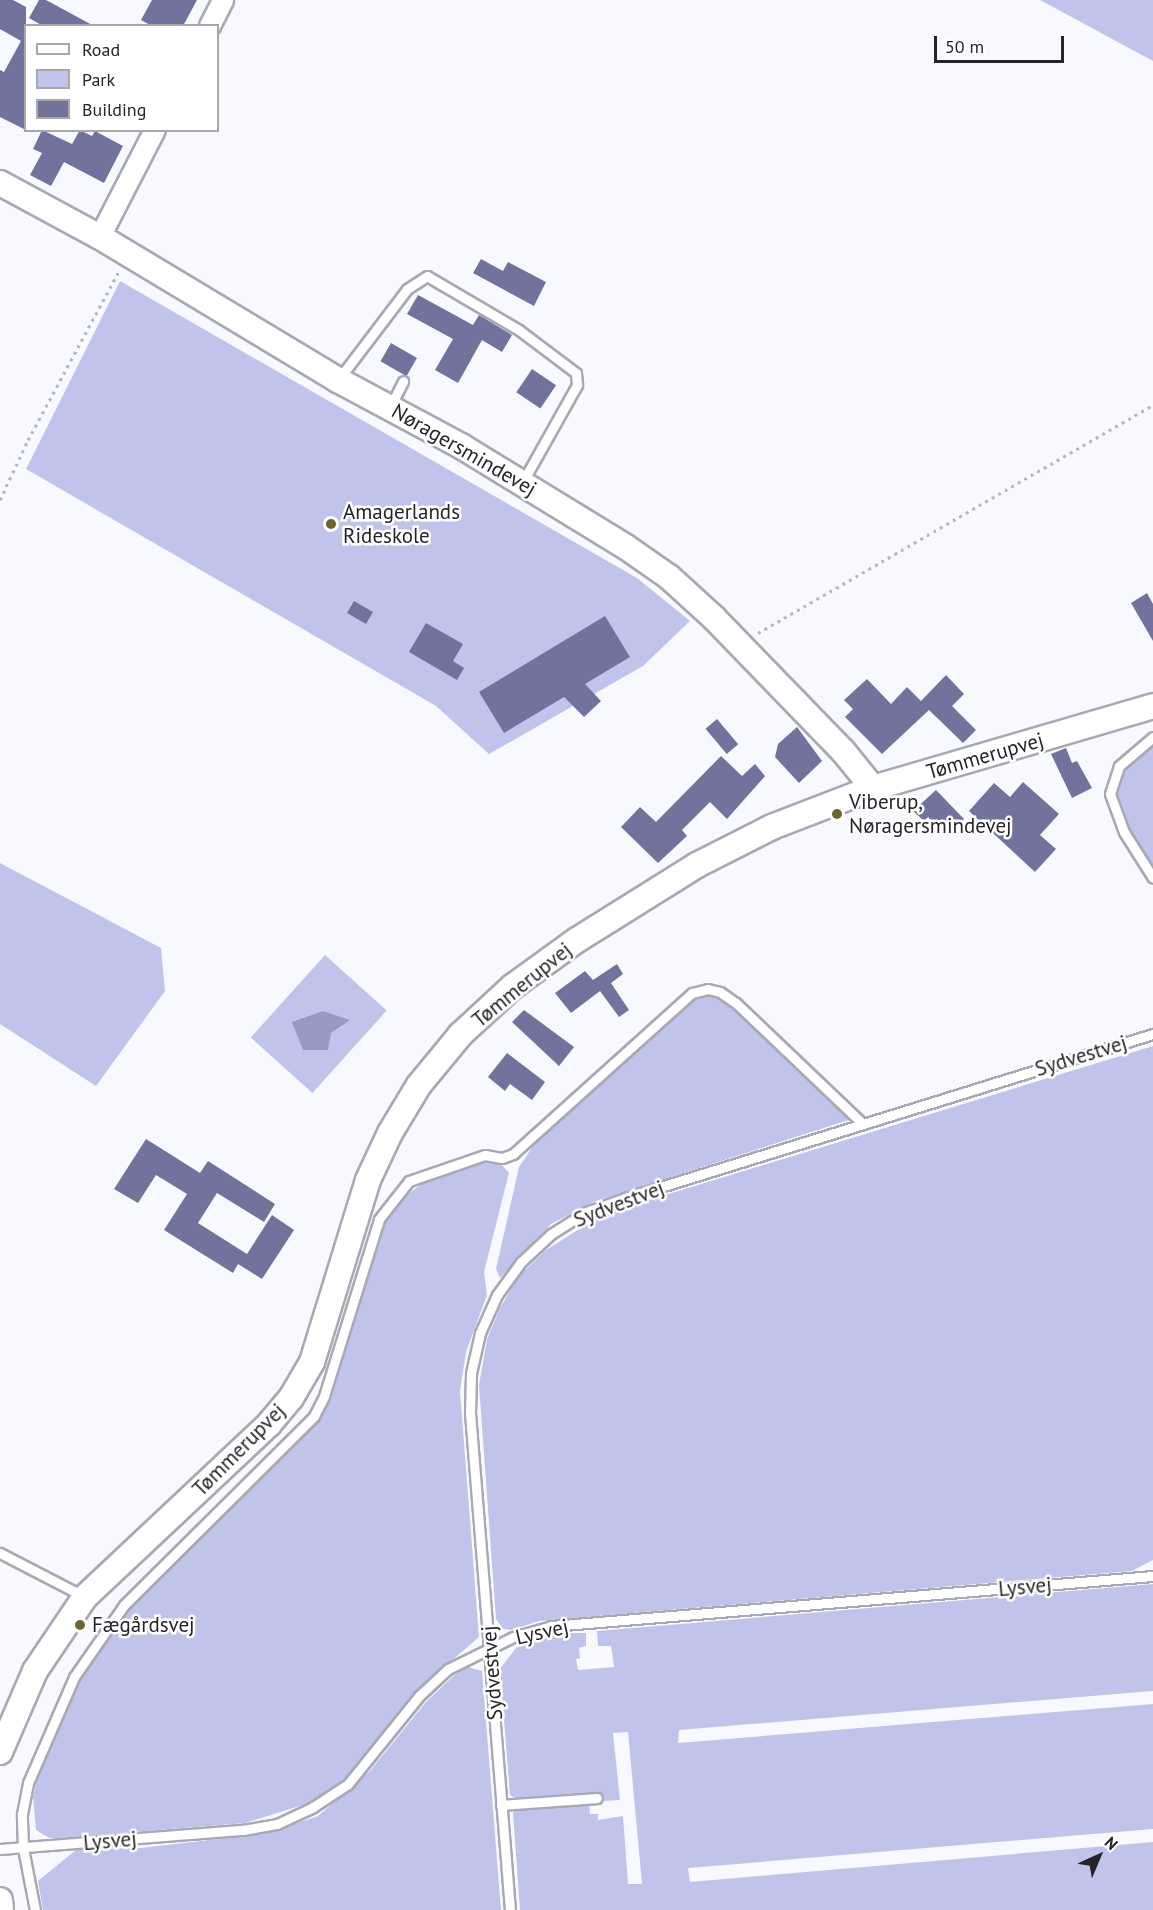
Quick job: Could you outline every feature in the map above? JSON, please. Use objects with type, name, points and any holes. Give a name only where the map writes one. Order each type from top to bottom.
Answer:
[{"type":"street","points":[[211,24],[223,0]]},
{"type":"street","points":[[100,237],[155,132]]},
{"type":"street","name":"Nøragersmindevej","points":[[0,183],[100,237],[338,380],[390,407],[522,483],[669,577],[843,751],[873,788]]},
{"type":"street","name":"Tømmerupvej","points":[[0,1752],[35,1671],[85,1597],[269,1424],[291,1398],[312,1362],[368,1180],[390,1133],[419,1085],[460,1035],[521,980],[697,865],[772,827],[873,788],[1153,706]]},
{"type":"street","points":[[0,1900],[1,1910]]},
{"type":"lane","points":[[338,380],[407,290],[427,276],[519,330],[576,373],[577,385],[522,483]]},
{"type":"lane","points":[[390,407],[403,381]]},
{"type":"lane","points":[[1153,737],[1119,766],[1110,794],[1120,824],[1153,878]]},
{"type":"lane","points":[[35,1910],[23,1848],[22,1814],[28,1783],[74,1677],[124,1605],[314,1416],[324,1396],[379,1219],[409,1181],[485,1155],[502,1158],[513,1155],[692,993],[708,990],[720,992],[736,1003],[864,1124]]},
{"type":"lane","name":"Sydvestvej","points":[[510,1910],[470,1404],[471,1373],[480,1333],[497,1295],[521,1262],[551,1234],[586,1212],[1153,1034]]},
{"type":"lane","points":[[0,1553],[85,1597]]},
{"type":"lane","name":"Lysvej","points":[[0,1849],[243,1830],[277,1824],[313,1807],[348,1784],[419,1696],[448,1669],[513,1637],[551,1626],[1153,1576]]},
{"type":"lane","points":[[501,1806],[597,1798]]},
{"type":"path","points":[[0,500],[28,440],[128,254]]},
{"type":"path","points":[[754,633],[763,632],[1153,405]]},
{"type":"green space","points":[[1040,0],[1153,0],[1153,61]]},
{"type":"green space","name":"Amagerlands Rideskole","points":[[120,281],[637,578],[690,621],[643,666],[489,754],[436,706],[26,469]]},
{"type":"green space","points":[[1153,742],[1153,872],[1118,810],[1115,788],[1121,771]]},
{"type":"green space","points":[[0,863],[161,948],[165,991],[96,1086],[0,1024]]},
{"type":"green space","points":[[325,955],[387,1011],[312,1093],[251,1037]]},
{"type":"green space","points":[[710,995],[733,1006],[849,1120],[593,1202],[551,1224],[500,1278],[496,1269],[519,1167],[533,1146],[698,996]]},
{"type":"green space","points":[[1153,1046],[1153,1560],[1132,1571],[539,1621],[512,1630],[503,1629],[496,1619],[479,1385],[487,1339],[500,1308],[519,1276],[546,1250],[603,1214]]},
{"type":"green space","points":[[484,1160],[501,1164],[509,1173],[484,1272],[487,1295],[466,1352],[460,1391],[479,1637],[419,1689],[342,1783],[306,1804],[245,1823],[62,1838],[49,1838],[36,1830],[33,1797],[40,1767],[83,1672],[131,1604],[318,1418],[336,1382],[381,1231],[395,1204],[432,1176]]},
{"type":"green space","points":[[1153,1584],[1153,1691],[679,1730],[678,1743],[1153,1704],[1153,1829],[688,1868],[690,1882],[1153,1842],[1153,1910],[520,1910],[513,1812],[517,1807],[589,1801],[590,1814],[598,1814],[598,1820],[623,1816],[628,1884],[642,1884],[628,1732],[613,1733],[620,1800],[603,1801],[602,1794],[517,1800],[510,1795],[500,1669],[519,1644],[558,1633],[586,1633],[586,1646],[579,1648],[580,1658],[576,1659],[578,1670],[614,1667],[611,1646],[598,1646],[597,1631]]},
{"type":"green space","points":[[464,1666],[482,1671],[501,1910],[43,1910],[38,1881],[77,1849],[140,1848],[263,1834],[318,1816],[369,1772],[426,1702]]},
{"type":"shaded area","points":[[323,1011],[350,1020],[331,1033],[328,1050],[303,1050],[292,1022]]},
{"type":"building","points":[[0,0],[13,0],[26,7],[24,129],[0,117],[0,70],[4,72],[21,41],[0,29]]},
{"type":"building","points":[[39,0],[46,0],[90,24],[40,24],[29,18]]},
{"type":"building","points":[[152,0],[197,0],[184,24],[148,24],[141,20]]},
{"type":"building","points":[[41,132],[46,132],[72,144],[79,132],[92,136],[97,132],[123,146],[104,183],[64,162],[51,186],[30,175],[42,153],[33,149]]},
{"type":"building","points":[[481,259],[503,271],[508,262],[546,282],[534,306],[473,273]]},
{"type":"building","points":[[418,295],[473,325],[479,315],[512,335],[502,352],[482,340],[458,383],[435,370],[453,339],[407,314]]},
{"type":"building","points":[[391,343],[417,358],[406,376],[380,361]]},
{"type":"building","points":[[532,369],[556,385],[540,408],[516,392]]},
{"type":"building","points":[[1147,593],[1153,604],[1153,641],[1131,603]]},
{"type":"building","points":[[354,601],[373,612],[366,624],[347,613]]},
{"type":"building","points":[[605,616],[630,657],[585,684],[601,701],[584,717],[564,697],[504,733],[479,692]]},
{"type":"building","points":[[426,623],[463,644],[453,661],[464,668],[457,680],[409,652]]},
{"type":"building","points":[[946,675],[964,694],[952,706],[976,730],[963,743],[929,710],[882,754],[845,717],[853,709],[844,700],[867,679],[891,704],[907,687],[921,701]]},
{"type":"building","points":[[717,719],[738,744],[727,754],[706,729]]},
{"type":"building","points":[[797,727],[822,761],[799,783],[775,757],[778,744]]},
{"type":"building","points":[[1066,748],[1072,763],[1077,761],[1092,788],[1072,798],[1051,754]]},
{"type":"building","points":[[721,756],[742,776],[755,764],[765,776],[727,819],[710,802],[682,830],[687,836],[658,863],[621,827],[640,807],[656,822]]},
{"type":"building","points":[[1023,782],[1059,814],[1040,835],[1056,849],[1035,872],[969,811],[994,783],[1010,797]]},
{"type":"building","points":[[936,790],[964,819],[947,836],[928,817],[924,821],[913,811]]},
{"type":"building","points":[[617,964],[623,974],[611,983],[629,1010],[619,1017],[600,991],[571,1013],[555,993],[585,971],[593,980]]},
{"type":"building","points":[[524,1010],[574,1047],[559,1066],[512,1022]]},
{"type":"building","points":[[507,1053],[545,1082],[532,1100],[510,1084],[505,1091],[488,1077]]},
{"type":"building","points":[[146,1139],[200,1173],[208,1161],[275,1204],[264,1222],[217,1193],[198,1223],[247,1254],[272,1215],[294,1230],[262,1279],[238,1264],[233,1273],[164,1230],[187,1194],[156,1175],[138,1203],[114,1189]]},
{"type":"place","name":"Amagerlands Rideskole","points":[[331,524]]},
{"type":"place","name":"Viberup, Nøragersmindevej","points":[[837,814]]},
{"type":"place","name":"Fægårdsvej","points":[[80,1625]]}]
